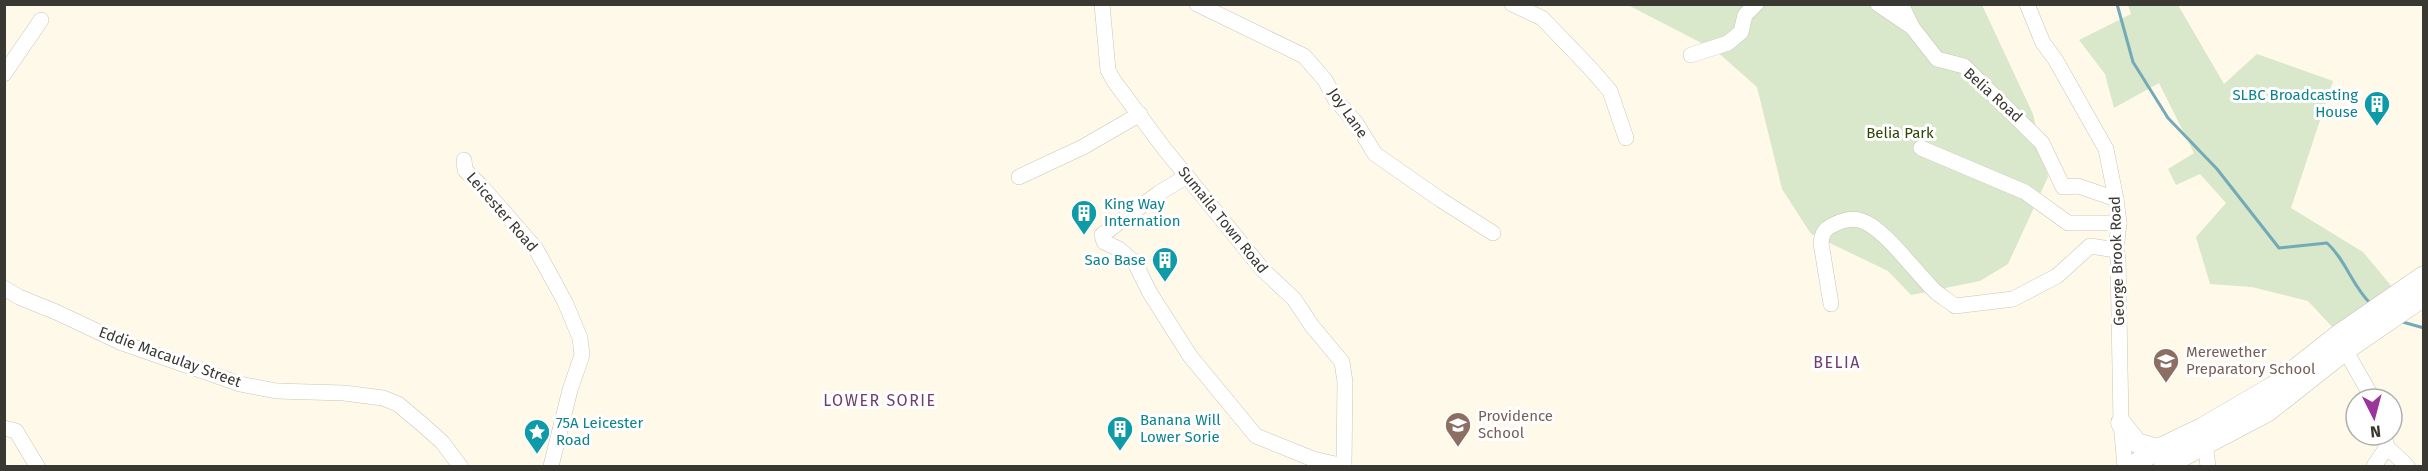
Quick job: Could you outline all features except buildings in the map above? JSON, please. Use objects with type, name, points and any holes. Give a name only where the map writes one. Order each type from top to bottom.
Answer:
[{"type":"main road","points":[[2132,466],[2161,458],[2240,417],[2267,412],[2342,343],[2371,323],[2424,276]]},
{"type":"main road","points":[[2371,323],[2424,296]]},
{"type":"main road","points":[[2121,423],[2137,443],[2161,458]]},
{"type":"street","name":"Sumaila Town Road","points":[[1102,4],[1108,70],[1163,147],[1263,270],[1294,299],[1312,326],[1342,362],[1345,382],[1344,466]]},
{"type":"street","name":"Joy Lane","points":[[1197,4],[1304,56],[1325,80],[1335,99],[1356,123],[1375,154],[1493,233]]},
{"type":"street","points":[[1512,4],[1542,18],[1610,91],[1626,138]]},
{"type":"street","points":[[1691,55],[1728,43],[1740,32],[1745,15],[1756,4]]},
{"type":"street","points":[[1878,4],[1912,27]]},
{"type":"street","name":"Belia Road","points":[[1901,4],[1912,27],[1937,58],[1964,66],[2042,143],[2063,187],[2078,186],[2116,199]]},
{"type":"street","name":"George Brook Road","points":[[2027,4],[2043,43],[2055,59],[2106,149],[2119,223],[2116,250],[2121,423],[2125,466]]},
{"type":"street","points":[[4,74],[41,20]]},
{"type":"street","points":[[1019,177],[1083,147],[1140,114]]},
{"type":"street","points":[[1920,148],[2025,192],[2068,223],[2119,223]]},
{"type":"street","name":"Leicester Road","points":[[464,160],[465,170],[536,249],[566,302],[580,338],[582,354],[570,390],[551,466]]},
{"type":"street","points":[[1187,176],[1159,193],[1102,235],[1104,242],[1119,249],[1135,263],[1150,293],[1190,356],[1256,436],[1313,459],[1344,466]]},
{"type":"street","points":[[1831,304],[1821,243],[1822,235],[1827,228],[1836,223],[1851,220],[1861,220],[1876,228],[1937,293],[1955,306],[2013,299],[2057,276],[2090,246],[2116,250]]},
{"type":"street","name":"Eddie Macaulay Street","points":[[4,288],[19,297],[122,343],[240,384],[276,391],[344,393],[383,398],[398,404],[423,425],[442,442],[460,466]]},
{"type":"street","points":[[2342,343],[2366,387]]},
{"type":"street","points":[[4,428],[16,431],[37,466]]},
{"type":"street","points":[[2204,436],[2208,466]]},
{"type":"street","points":[[2374,466],[2383,447]]},
{"type":"street","points":[[2391,447],[2407,466]]},
{"type":"green space","name":"Belia Park","points":[[1628,5],[1982,5],[2033,114],[2048,177],[2008,264],[1980,281],[1911,295],[1888,271],[1811,234],[1782,189],[1757,87],[1715,50]]},
{"type":"green space","points":[[2128,5],[2178,5],[2224,84],[2257,54],[2333,81],[2291,208],[2363,252],[2398,294],[2336,331],[2308,301],[2252,287],[2210,284],[2196,237],[2226,203],[2200,174],[2176,185],[2168,169],[2194,153],[2159,83],[2114,108],[2105,74],[2079,40],[2131,14]]},
{"type":"waterway","points":[[2117,4],[2133,62],[2168,118],[2217,169],[2279,248],[2327,243],[2371,304]]},
{"type":"waterway","points":[[2399,321],[2424,328]]},
{"type":"place","name":"SLBC Broadcasting House","points":[[2377,127]]},
{"type":"place","name":"King Way Internation","points":[[1084,236]]},
{"type":"place","name":"Sao Base","points":[[1165,283]]},
{"type":"place","name":"Merewether Preparatory School","points":[[2166,384]]},
{"type":"place","name":"Providence School","points":[[1458,448]]},
{"type":"place","name":"Banana Will Lower Sorie","points":[[1120,452]]},
{"type":"place","name":"75A Leicester Road","points":[[537,455]]},
{"type":"district","name":"BELIA","points":[[1837,362]]},
{"type":"district","name":"LOWER SORIE","points":[[880,400]]}]
